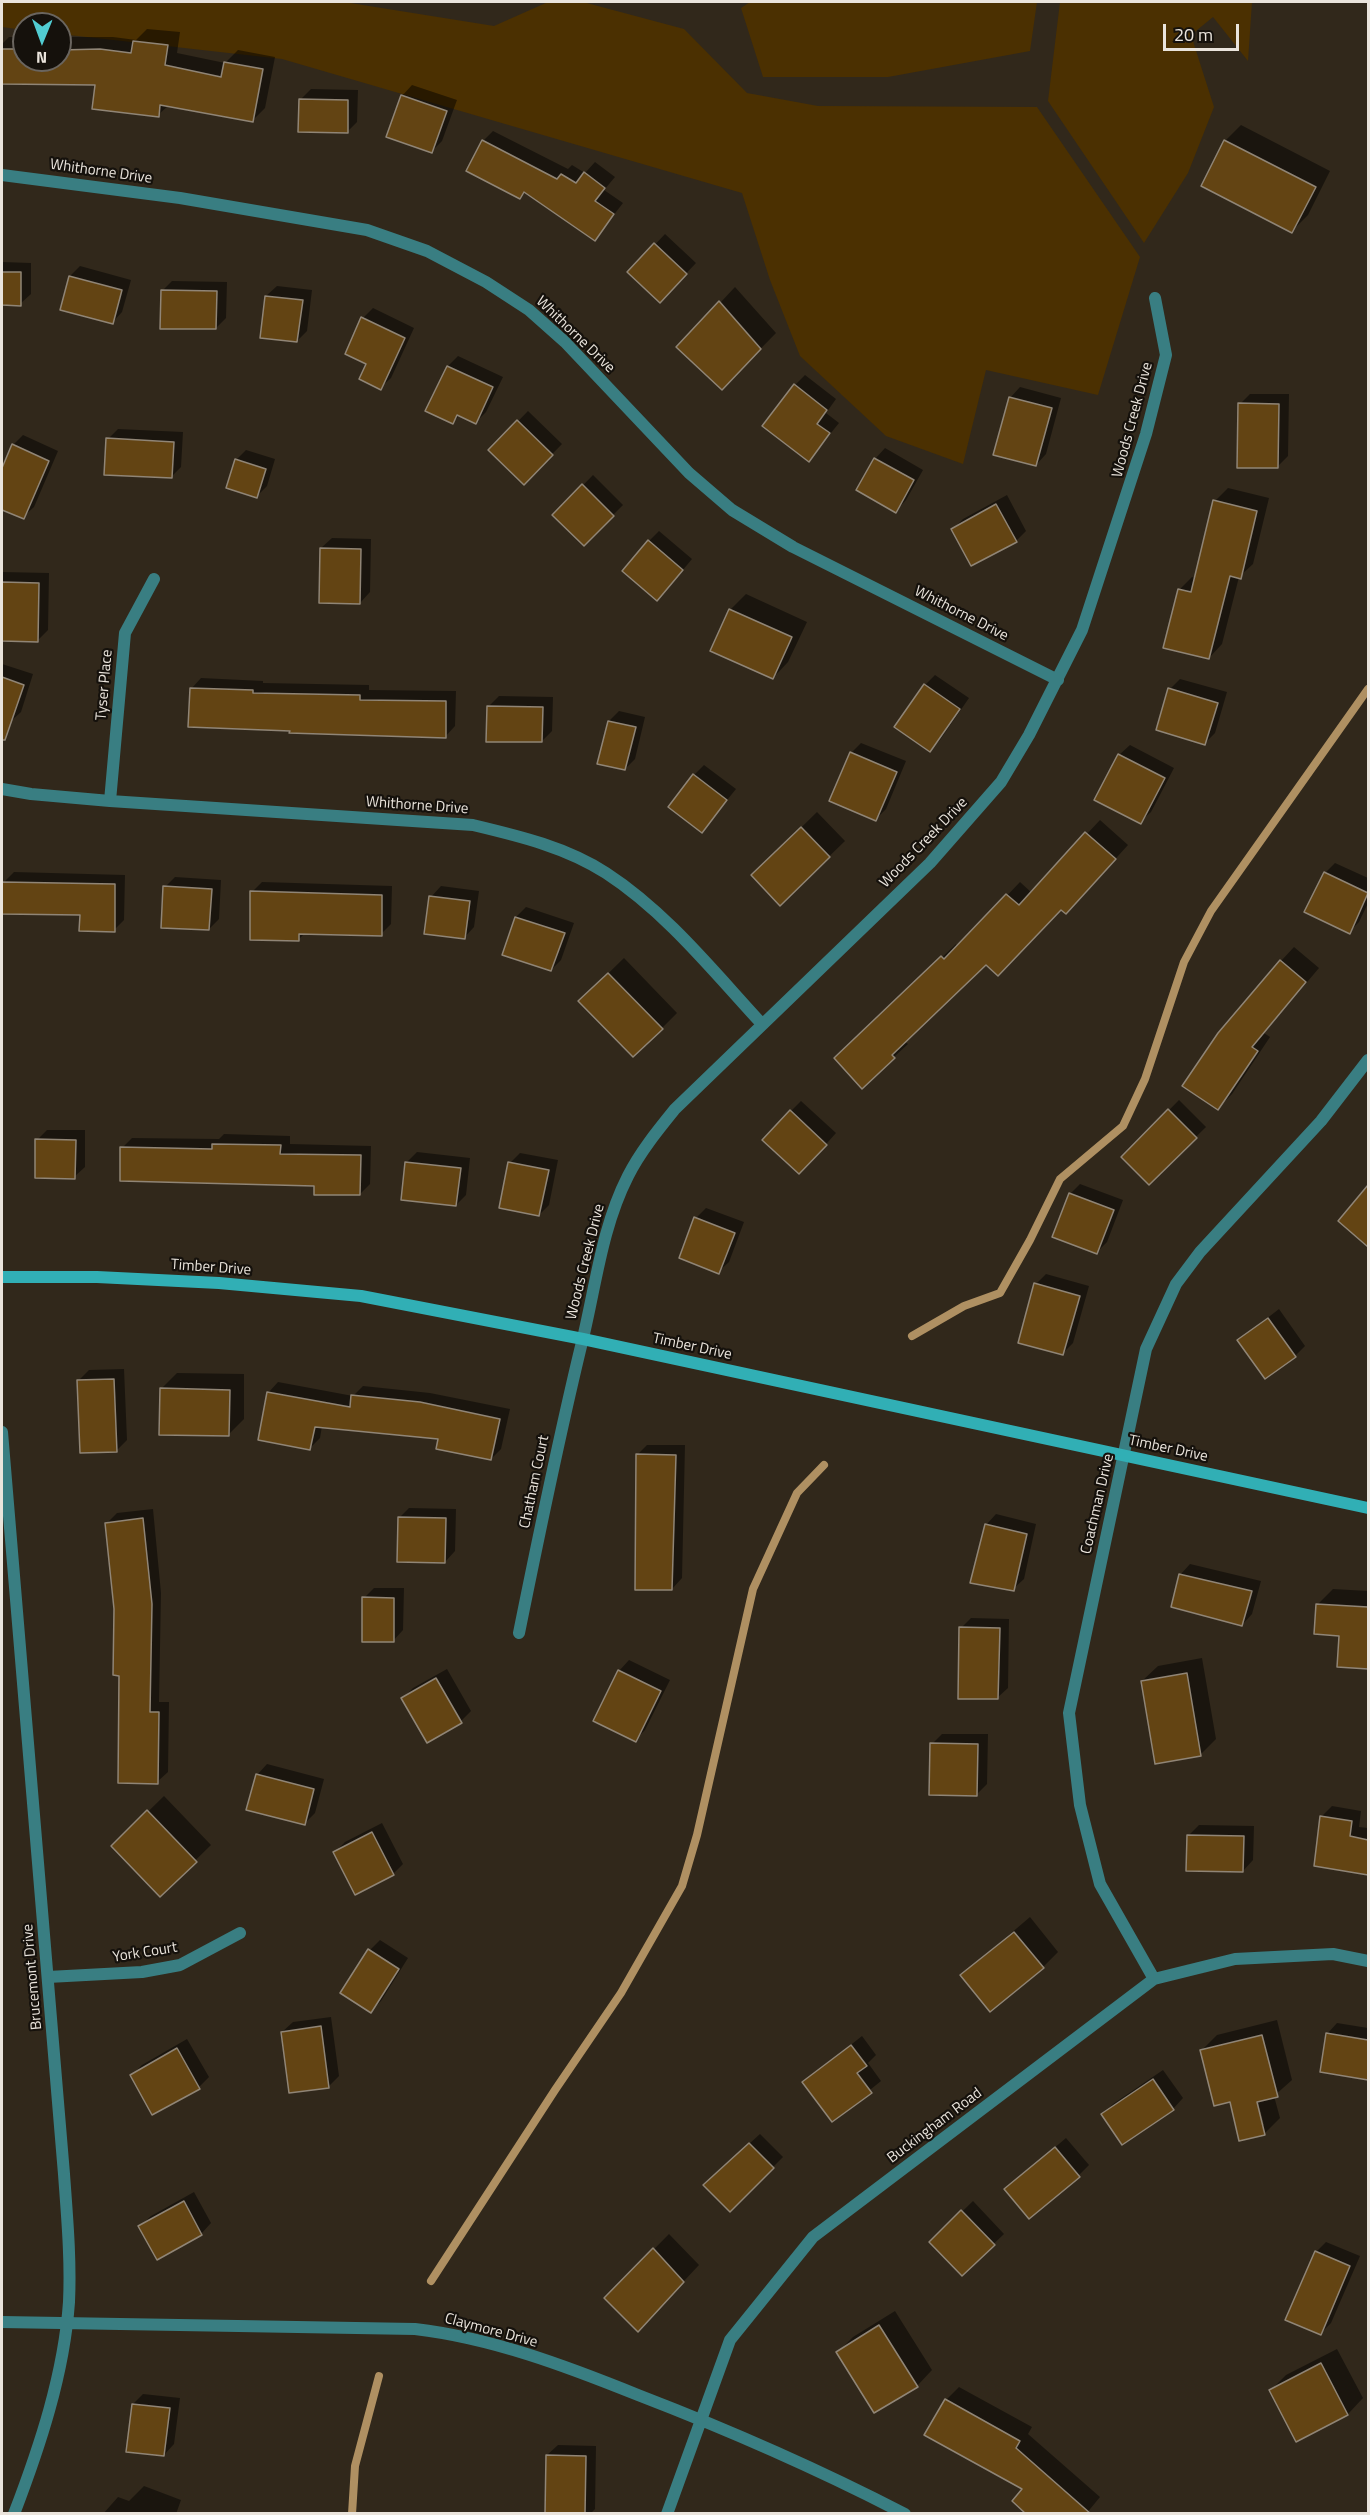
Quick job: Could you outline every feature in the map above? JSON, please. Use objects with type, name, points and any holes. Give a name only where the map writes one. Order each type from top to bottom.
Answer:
[{"type":"main road","name":"Timber Drive","points":[[2,1277],[98,1277],[208,1282],[361,1296],[583,1339],[1368,1508]]},
{"type":"street","name":"Whithorne Drive","points":[[2,175],[169,197],[367,230],[427,251],[486,282],[529,310],[565,342],[689,472],[732,510],[793,547],[1058,681]]},
{"type":"street","name":"Woods Creek Drive","points":[[583,1339],[604,1240],[614,1208],[628,1175],[650,1141],[675,1109],[761,1023],[930,863],[1001,782],[1029,735],[1082,630],[1130,487],[1160,383],[1166,355],[1155,298]]},
{"type":"street","name":"Tyser Place","points":[[110,801],[125,633],[154,579]]},
{"type":"street","name":"Whithorne Drive","points":[[2,789],[110,801],[473,825],[520,836],[565,852],[606,873],[645,904],[684,940],[761,1023]]},
{"type":"street","name":"Coachman Drive","points":[[1154,1978],[1101,1884],[1080,1805],[1069,1713],[1146,1349],[1176,1284],[1200,1252],[1321,1121],[1368,1060]]},
{"type":"street","name":"Chatham Court","points":[[519,1633],[570,1386],[583,1339]]},
{"type":"street","name":"Brucemont Drive","points":[[2,1432],[68,2236],[69,2301],[51,2404],[33,2464],[14,2514]]},
{"type":"street","name":"York Court","points":[[48,1977],[141,1972],[180,1965],[240,1933]]},
{"type":"street","name":"Buckingham Road","points":[[667,2514],[730,2340],[813,2237],[1154,1978],[1235,1959],[1333,1954],[1368,1961]]},
{"type":"street","name":"Claymore Drive","points":[[2,2322],[415,2329],[456,2334],[567,2367],[701,2420],[821,2471],[905,2514]]},
{"type":"shaded area","points":[[2,2],[344,2],[494,26],[548,2],[583,2],[684,29],[747,93],[818,106],[1037,107],[1140,257],[1098,395],[986,370],[963,464],[886,436],[800,356],[770,280],[742,193],[282,59],[72,35],[72,12],[12,12],[12,28],[2,27]]},
{"type":"shaded area","points":[[750,2],[1037,2],[1030,51],[888,77],[763,77],[741,8]]},
{"type":"shaded area","points":[[1060,2],[1252,2],[1248,61],[1213,17],[1191,35],[1214,107],[1188,173],[1144,243],[1048,101]]},
{"type":"building","points":[[133,41],[168,45],[165,65],[221,77],[224,62],[263,69],[253,122],[160,105],[159,117],[92,109],[95,85],[2,84],[2,49],[12,49],[12,72],[72,72],[72,50],[100,49],[131,53]]},
{"type":"building","points":[[401,95],[447,111],[432,153],[386,137]]},
{"type":"building","points":[[299,99],[348,100],[348,133],[298,132]]},
{"type":"building","points":[[482,140],[557,179],[561,174],[576,183],[584,172],[605,188],[595,201],[614,214],[595,241],[524,192],[520,199],[466,171]]},
{"type":"building","points":[[1224,140],[1316,187],[1292,233],[1201,186]]},
{"type":"building","points":[[654,243],[687,274],[660,303],[627,272]]},
{"type":"building","points":[[2,272],[21,272],[21,306],[2,305]]},
{"type":"building","points":[[69,276],[122,290],[113,324],[60,310]]},
{"type":"building","points":[[161,290],[217,291],[216,329],[160,329]]},
{"type":"building","points":[[265,296],[303,300],[297,342],[260,338]]},
{"type":"building","points":[[719,301],[761,349],[722,390],[676,347]]},
{"type":"building","points":[[361,317],[405,338],[381,390],[359,379],[366,364],[345,354]]},
{"type":"building","points":[[447,366],[493,387],[476,424],[457,415],[453,424],[425,411]]},
{"type":"building","points":[[794,384],[827,410],[817,424],[830,433],[809,462],[762,426]]},
{"type":"building","points":[[1009,397],[1052,408],[1036,466],[993,455]]},
{"type":"building","points":[[1238,403],[1279,404],[1278,468],[1237,468]]},
{"type":"building","points":[[517,420],[553,455],[524,485],[488,450]]},
{"type":"building","points":[[106,438],[174,442],[172,478],[104,475]]},
{"type":"building","points":[[12,444],[49,461],[24,519],[2,510],[2,468]]},
{"type":"building","points":[[874,458],[914,480],[896,513],[856,490]]},
{"type":"building","points":[[235,459],[266,469],[257,498],[226,488]]},
{"type":"building","points":[[582,484],[614,516],[584,546],[552,515]]},
{"type":"building","points":[[1213,500],[1257,511],[1241,579],[1230,576],[1209,659],[1163,648],[1178,589],[1191,592]]},
{"type":"building","points":[[996,504],[1017,542],[971,566],[951,529]]},
{"type":"building","points":[[648,540],[683,570],[657,601],[622,571]]},
{"type":"building","points":[[320,548],[361,549],[360,604],[319,603]]},
{"type":"building","points":[[2,582],[39,583],[38,642],[2,641]]},
{"type":"building","points":[[729,609],[792,637],[773,679],[710,651]]},
{"type":"building","points":[[2,677],[24,685],[5,740],[2,740]]},
{"type":"building","points":[[924,684],[960,709],[930,752],[894,727]]},
{"type":"building","points":[[190,688],[253,690],[253,693],[360,695],[360,700],[446,701],[446,738],[188,727]]},
{"type":"building","points":[[1168,688],[1218,703],[1205,745],[1156,730]]},
{"type":"building","points":[[487,706],[543,707],[542,742],[486,742]]},
{"type":"building","points":[[608,721],[636,727],[625,770],[597,764]]},
{"type":"building","points":[[850,752],[897,772],[876,821],[829,801]]},
{"type":"building","points":[[1118,754],[1165,778],[1141,824],[1094,800]]},
{"type":"building","points":[[693,774],[727,800],[702,833],[668,807]]},
{"type":"building","points":[[801,827],[830,857],[780,906],[751,875]]},
{"type":"building","points":[[1085,832],[1116,859],[1066,914],[1061,910],[998,976],[986,965],[892,1055],[895,1058],[862,1089],[834,1058],[941,956],[944,959],[1006,894],[1019,905]]},
{"type":"building","points":[[1324,872],[1368,893],[1350,934],[1304,912]]},
{"type":"building","points":[[2,882],[115,884],[115,932],[79,931],[80,915],[2,914]]},
{"type":"building","points":[[163,886],[212,889],[209,930],[161,928]]},
{"type":"building","points":[[250,891],[382,895],[382,936],[299,934],[299,941],[250,940]]},
{"type":"building","points":[[429,896],[470,901],[465,939],[424,934]]},
{"type":"building","points":[[515,917],[565,933],[551,971],[502,955]]},
{"type":"building","points":[[1280,960],[1306,982],[1252,1047],[1258,1051],[1218,1110],[1182,1086],[1218,1033]]},
{"type":"building","points":[[608,973],[663,1029],[633,1057],[578,1001]]},
{"type":"building","points":[[1168,1109],[1197,1138],[1149,1185],[1121,1157]]},
{"type":"building","points":[[790,1110],[827,1145],[799,1174],[762,1140]]},
{"type":"building","points":[[35,1139],[76,1140],[75,1179],[35,1178]]},
{"type":"building","points":[[212,1144],[281,1145],[280,1154],[361,1155],[360,1195],[314,1195],[314,1186],[120,1181],[120,1147],[212,1149]]},
{"type":"building","points":[[405,1162],[461,1168],[456,1206],[401,1200]]},
{"type":"building","points":[[508,1162],[549,1170],[539,1216],[499,1208]]},
{"type":"building","points":[[1368,1185],[1368,1247],[1338,1221]]},
{"type":"building","points":[[1069,1193],[1114,1210],[1097,1254],[1052,1237]]},
{"type":"building","points":[[694,1217],[735,1233],[719,1274],[679,1258]]},
{"type":"building","points":[[1034,1283],[1080,1296],[1063,1355],[1018,1343]]},
{"type":"building","points":[[1268,1318],[1296,1357],[1265,1379],[1237,1340]]},
{"type":"building","points":[[114,1379],[117,1452],[80,1453],[77,1380]]},
{"type":"building","points":[[160,1388],[230,1390],[229,1436],[159,1435]]},
{"type":"building","points":[[267,1392],[350,1407],[351,1395],[420,1402],[500,1419],[491,1460],[436,1449],[438,1439],[315,1427],[310,1450],[258,1440]]},
{"type":"building","points":[[636,1454],[676,1455],[672,1590],[635,1590]]},
{"type":"building","points":[[398,1517],[446,1518],[445,1563],[397,1562]]},
{"type":"building","points":[[143,1518],[152,1604],[150,1712],[159,1712],[158,1784],[118,1783],[119,1676],[113,1675],[114,1609],[105,1523]]},
{"type":"building","points":[[985,1524],[1027,1534],[1014,1591],[970,1583]]},
{"type":"building","points":[[1179,1574],[1252,1591],[1242,1626],[1171,1607]]},
{"type":"building","points":[[362,1597],[394,1598],[394,1642],[362,1642]]},
{"type":"building","points":[[1316,1604],[1368,1607],[1368,1669],[1337,1667],[1339,1636],[1314,1634]]},
{"type":"building","points":[[959,1627],[1000,1628],[998,1699],[958,1699]]},
{"type":"building","points":[[618,1670],[661,1691],[636,1742],[593,1721]]},
{"type":"building","points":[[1187,1673],[1201,1756],[1155,1764],[1141,1681]]},
{"type":"building","points":[[436,1678],[462,1723],[427,1743],[401,1698]]},
{"type":"building","points":[[930,1743],[978,1744],[977,1796],[929,1795]]},
{"type":"building","points":[[256,1774],[314,1789],[305,1825],[246,1810]]},
{"type":"building","points":[[147,1810],[197,1862],[160,1897],[111,1846]]},
{"type":"building","points":[[1320,1816],[1352,1821],[1350,1836],[1368,1840],[1368,1875],[1314,1866]]},
{"type":"building","points":[[372,1832],[394,1875],[355,1895],[333,1852]]},
{"type":"building","points":[[1187,1835],[1244,1836],[1243,1872],[1186,1871]]},
{"type":"building","points":[[1014,1932],[1044,1968],[990,2012],[960,1975]]},
{"type":"building","points":[[368,1949],[399,1969],[371,2013],[340,1993]]},
{"type":"building","points":[[321,2026],[329,2088],[289,2093],[281,2032]]},
{"type":"building","points":[[1326,2033],[1368,2040],[1368,2080],[1320,2072]]},
{"type":"building","points":[[1262,2035],[1278,2097],[1257,2102],[1265,2135],[1239,2141],[1230,2102],[1214,2106],[1200,2050]]},
{"type":"building","points":[[851,2045],[867,2066],[857,2073],[872,2093],[832,2122],[802,2082]]},
{"type":"building","points":[[177,2048],[200,2089],[152,2115],[130,2075]]},
{"type":"building","points":[[1153,2079],[1174,2110],[1122,2145],[1101,2114]]},
{"type":"building","points":[[749,2143],[774,2168],[730,2212],[703,2185]]},
{"type":"building","points":[[1055,2147],[1080,2177],[1029,2219],[1004,2189]]},
{"type":"building","points":[[184,2201],[202,2235],[157,2260],[138,2226]]},
{"type":"building","points":[[961,2210],[995,2245],[962,2276],[929,2242]]},
{"type":"building","points":[[653,2248],[684,2282],[638,2332],[604,2298]]},
{"type":"building","points":[[1315,2251],[1350,2266],[1321,2335],[1285,2320]]},
{"type":"building","points":[[879,2325],[918,2387],[874,2413],[836,2352]]},
{"type":"building","points":[[1321,2363],[1348,2415],[1296,2442],[1269,2390]]},
{"type":"building","points":[[945,2399],[1020,2441],[1016,2448],[1091,2514],[1026,2514],[1012,2501],[1022,2489],[924,2435]]},
{"type":"building","points":[[132,2404],[170,2408],[164,2456],[126,2452]]},
{"type":"building","points":[[546,2455],[586,2456],[585,2514],[545,2514]]},
{"type":"waterway","points":[[912,1336],[964,1306],[1000,1293],[1030,1240],[1060,1179],[1123,1126],[1145,1079],[1184,962],[1211,911],[1368,689]]},
{"type":"waterway","points":[[431,2281],[621,1993],[682,1886],[697,1835],[753,1589],[797,1493],[824,1465]]},
{"type":"waterway","points":[[352,2514],[355,2466],[379,2376]]}]
